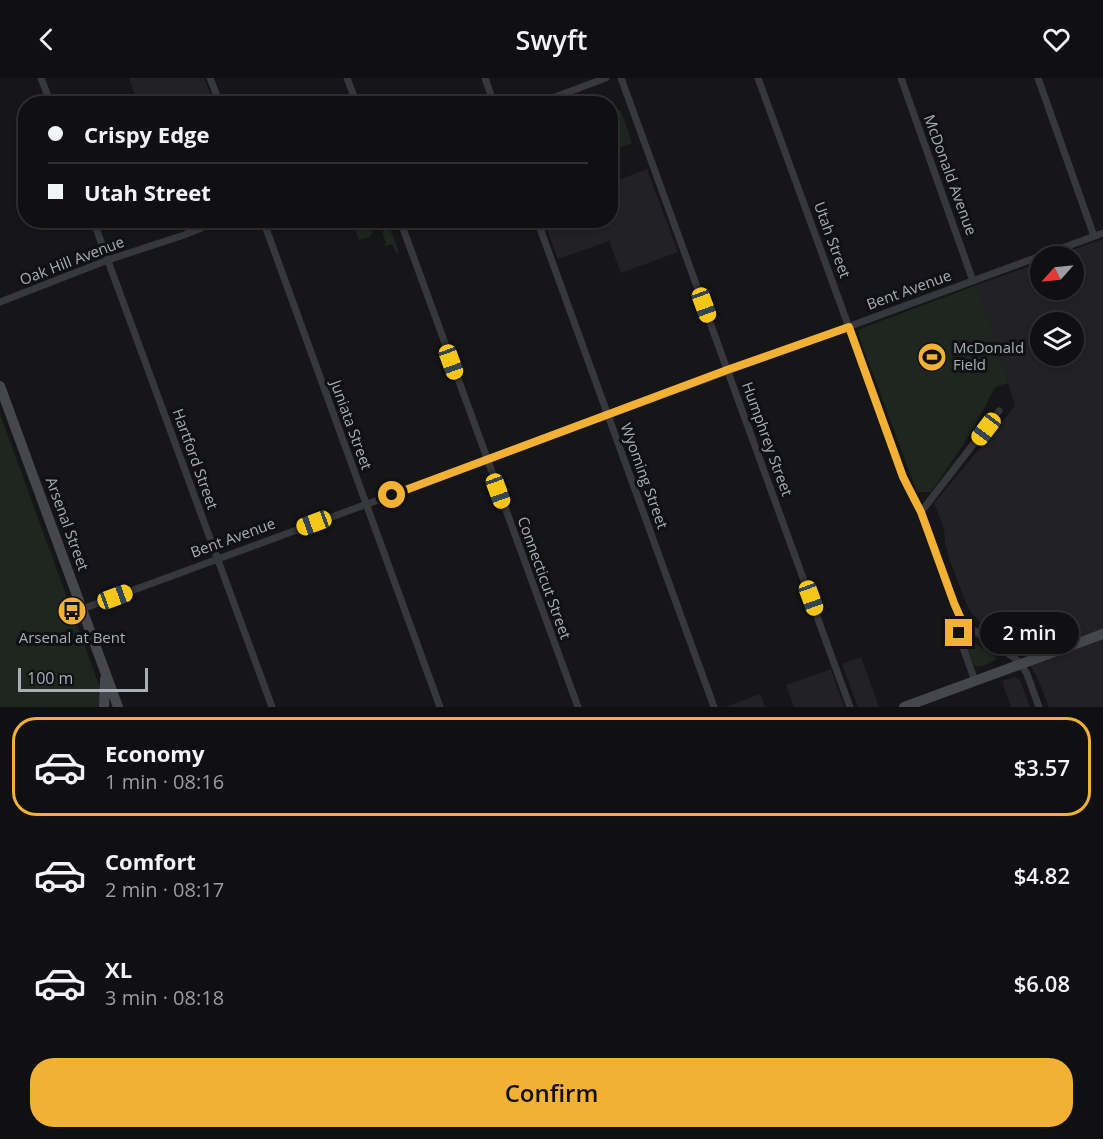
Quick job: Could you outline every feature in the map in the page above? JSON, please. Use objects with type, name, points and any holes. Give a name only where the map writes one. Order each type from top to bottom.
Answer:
[{"type":"main road","name":"Arsenal Street","points":[[0,386],[118,707]]},
{"type":"main road","points":[[908,706],[1103,634]]},
{"type":"main road","points":[[103,667],[104,707]]},
{"type":"street","points":[[41,78],[48,96]]},
{"type":"street","points":[[210,78],[217,96]]},
{"type":"street","points":[[347,78],[354,96]]},
{"type":"street","points":[[485,78],[491,96]]},
{"type":"street","points":[[558,96],[606,78]]},
{"type":"street","name":"Humphrey Street","points":[[621,78],[850,707]]},
{"type":"street","name":"Utah Street","points":[[758,78],[903,477],[921,512],[961,619],[960,639],[975,681]]},
{"type":"street","name":"McDonald Avenue","points":[[901,78],[974,281]]},
{"type":"street","points":[[1038,78],[1094,236]]},
{"type":"street","name":"Hartford Street","points":[[96,228],[272,707]]},
{"type":"street","name":"Oak Hill Avenue","points":[[0,302],[108,260],[201,228]]},
{"type":"street","name":"Juniata Street","points":[[266,228],[440,707]]},
{"type":"street","name":"Connecticut Street","points":[[403,228],[578,707]]},
{"type":"street","name":"Wyoming Street","points":[[540,228],[714,707]]},
{"type":"street","name":"Bent Avenue","points":[[82,609],[1103,233]]},
{"type":"street","points":[[921,512],[999,411]]},
{"type":"street","points":[[961,619],[1021,664],[1039,707]]},
{"type":"shaded area","points":[[129,78],[204,78],[211,96],[135,96]]},
{"type":"shaded area","points":[[618,110],[621,111],[632,143],[618,149]]},
{"type":"shaded area","points":[[647,169],[678,252],[621,273],[609,241],[558,259],[546,228],[618,228],[618,180]]},
{"type":"shaded area","points":[[355,228],[374,228],[370,237],[359,240]]},
{"type":"shaded area","points":[[383,228],[390,228],[399,252],[396,253],[393,244],[385,246],[382,232]]},
{"type":"shaded area","points":[[1103,239],[1103,707],[1049,707],[1037,677],[1024,654],[983,625],[970,611],[950,561],[945,544],[944,528],[934,503],[1015,406],[977,285],[1030,266],[1030,300],[1084,300],[1083,246]]},
{"type":"shaded area","points":[[977,285],[1008,383],[995,387],[973,430],[931,492],[917,492],[859,331]]},
{"type":"shaded area","points":[[0,414],[107,707],[0,707]]},
{"type":"shaded area","points":[[967,640],[997,658],[986,665],[974,666],[965,645]]},
{"type":"shaded area","points":[[861,657],[879,707],[858,707],[842,664]]},
{"type":"shaded area","points":[[831,669],[844,707],[794,707],[786,685]]},
{"type":"shaded area","points":[[1015,677],[1020,680],[1030,707],[1011,707],[1002,681]]},
{"type":"shaded area","points":[[760,694],[765,707],[725,707]]},
{"type":"place","name":"McDonald Field","points":[[932,357]]},
{"type":"place","name":"Arsenal at Bent","points":[[72,611]]},
{"type":"route","points":[[392,495],[849,327],[903,477],[921,512],[961,619],[959,633]]}]
